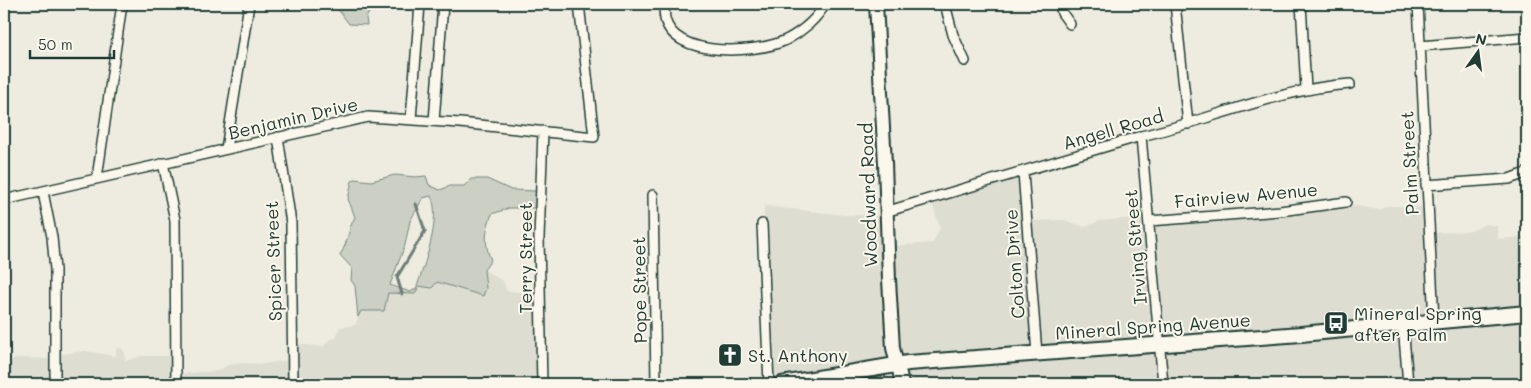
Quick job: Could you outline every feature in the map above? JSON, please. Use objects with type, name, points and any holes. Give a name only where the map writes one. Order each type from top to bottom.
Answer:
[{"type":"main road","name":"Mineral Spring Avenue","points":[[782,384],[898,367],[1527,313]]},
{"type":"street","points":[[97,178],[122,4]]},
{"type":"street","points":[[226,149],[249,4]]},
{"type":"street","points":[[411,119],[420,4]]},
{"type":"street","points":[[434,121],[443,4]]},
{"type":"street","name":"Benjamin Drive","points":[[4,200],[368,117],[434,121],[594,137],[579,4]]},
{"type":"street","points":[[665,4],[664,18],[671,30],[681,39],[712,50],[732,50],[770,45],[785,40],[800,32],[825,4]]},
{"type":"street","name":"Woodward Road","points":[[876,4],[884,134],[885,212],[893,348],[902,384]]},
{"type":"street","points":[[945,4],[953,35],[965,62]]},
{"type":"street","points":[[1060,4],[1062,13],[1070,24]]},
{"type":"street","points":[[1175,4],[1188,124]]},
{"type":"street","points":[[1301,4],[1306,89]]},
{"type":"street","name":"Palm Street","points":[[1418,4],[1434,321]]},
{"type":"street","points":[[1420,46],[1527,37]]},
{"type":"street","name":"Angell Road","points":[[885,212],[1306,89],[1350,84]]},
{"type":"street","name":"Terry Street","points":[[542,384],[539,238],[543,131]]},
{"type":"street","name":"Irving Street","points":[[1141,136],[1163,384]]},
{"type":"street","name":"Spicer Street","points":[[278,137],[291,223],[293,384]]},
{"type":"street","points":[[163,163],[175,220],[176,384]]},
{"type":"street","name":"Colton Drive","points":[[1023,172],[1037,354]]},
{"type":"street","points":[[1426,185],[1509,179],[1526,173]]},
{"type":"street","points":[[43,192],[52,237],[55,270],[55,384]]},
{"type":"street","name":"Pope Street","points":[[653,195],[656,384]]},
{"type":"street","name":"Fairview Avenue","points":[[1149,220],[1280,211],[1346,202]]},
{"type":"street","points":[[762,224],[769,384]]},
{"type":"street","points":[[1403,324],[1408,384]]},
{"type":"shaded area","points":[[334,4],[370,4],[372,7],[366,18],[367,25],[349,24]]},
{"type":"shaded area","points":[[395,175],[426,176],[429,185],[440,190],[450,186],[464,186],[471,179],[487,179],[511,190],[537,191],[536,208],[509,208],[492,214],[486,237],[491,260],[484,270],[486,288],[483,296],[437,282],[432,288],[419,286],[415,294],[388,293],[384,311],[361,311],[358,317],[355,286],[351,280],[352,268],[340,255],[355,217],[348,199],[352,181],[355,179],[371,181]],"holes":[[[431,196],[434,205],[431,242],[416,289],[410,292],[390,285],[405,245],[410,221],[423,198]]]},
{"type":"shaded area","points":[[1020,175],[1027,221],[1064,220],[1085,227],[1099,221],[1146,217],[1246,216],[1357,206],[1380,210],[1386,206],[1426,207],[1431,233],[1471,231],[1485,224],[1497,226],[1498,239],[1524,237],[1524,223],[1527,223],[1527,384],[902,384],[897,372],[815,384],[767,384],[764,206],[845,215],[887,215],[891,246],[933,243],[940,228],[932,203]]},
{"type":"shaded area","points":[[484,270],[503,281],[507,291],[539,293],[542,384],[4,384],[4,361],[22,358],[50,359],[54,355],[85,351],[115,356],[117,348],[121,348],[125,353],[125,361],[142,356],[170,356],[173,358],[175,374],[217,371],[228,365],[242,363],[264,364],[289,360],[290,343],[323,347],[329,340],[336,338],[340,327],[355,325],[361,311],[388,293],[415,294],[419,286],[432,288],[437,282],[486,288]]},
{"type":"waterway","points":[[402,294],[397,277],[425,231],[416,204]]},
{"type":"place","name":"Mineral Spring after Palm","points":[[1336,323]]},
{"type":"place","name":"St. Anthony","points":[[730,355]]}]
